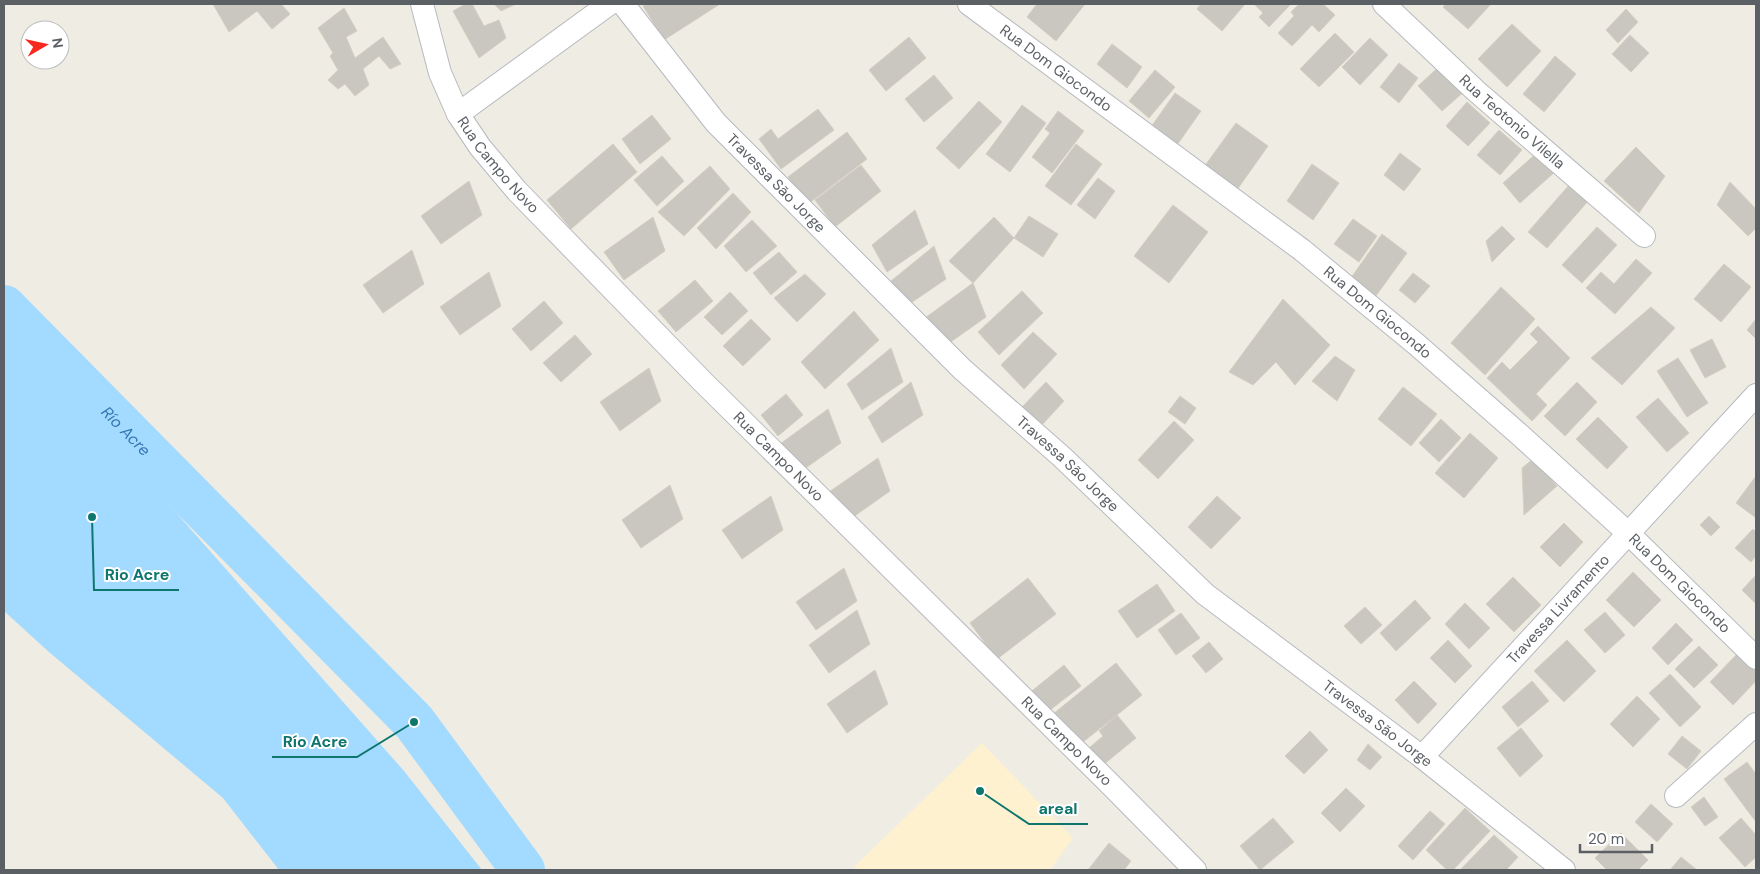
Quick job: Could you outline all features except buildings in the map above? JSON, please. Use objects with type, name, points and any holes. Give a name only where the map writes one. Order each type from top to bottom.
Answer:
[{"type":"street","name":"Rua Campo Novo","points":[[422,4],[440,73],[458,114],[480,147],[517,191],[696,375],[1195,870]]},
{"type":"street","points":[[458,114],[609,4]]},
{"type":"street","name":"Travessa São Jorge","points":[[623,4],[716,124],[962,368],[1062,457],[1205,594],[1422,756],[1564,870]]},
{"type":"street","name":"Rua Dom Giocondo","points":[[969,4],[1302,250],[1416,344],[1513,428],[1629,534],[1756,658]]},
{"type":"street","name":"Rua Teotonio Vilella","points":[[1384,4],[1476,91],[1644,236]]},
{"type":"street","name":"Travessa Livramento","points":[[1422,756],[1756,395]]},
{"type":"street","points":[[1676,796],[1756,724]]},
{"type":"sand","points":[[982,743],[1073,838],[1050,870],[859,870],[854,867]]},
{"type":"water","points":[[4,324],[105,432],[404,771],[482,870],[279,870],[223,798],[49,652],[4,611]]},
{"type":"waterway","name":"Río Acre","points":[[4,307],[414,722],[523,870]]},
{"type":"place","name":"Rio Acre","points":[[92,517]]},
{"type":"place","name":"Río Acre","points":[[414,722]]},
{"type":"place","name":"areal","points":[[980,791]]}]
